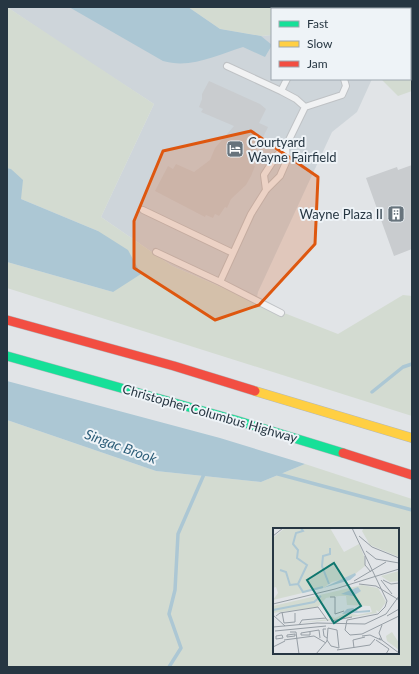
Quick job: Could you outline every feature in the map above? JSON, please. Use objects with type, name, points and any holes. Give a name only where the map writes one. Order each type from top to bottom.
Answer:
[{"type":"highway","points":[[7,320],[174,366],[412,438]]},
{"type":"highway","points":[[58,324],[174,366]]},
{"type":"highway","name":"Christopher Columbus Highway","points":[[7,356],[235,420],[412,475]]},
{"type":"lane","points":[[227,66],[281,91],[296,99],[305,107]]},
{"type":"lane","points":[[281,91],[286,80]]},
{"type":"lane","points":[[266,190],[264,175],[277,155],[286,146],[305,107],[342,95],[346,86],[344,80]]},
{"type":"lane","points":[[220,282],[251,214],[266,190],[280,176],[287,160],[286,146]]},
{"type":"lane","points":[[143,210],[233,253]]},
{"type":"lane","points":[[156,252],[281,313]]},
{"type":"highlighted area","points":[[251,131],[318,177],[315,244],[259,305],[215,320],[134,268],[134,221],[163,151]]},
{"type":"shaded area","points":[[7,7],[188,7],[220,29],[261,36],[271,35],[271,80],[372,80],[357,112],[332,132],[258,292],[256,302],[172,266],[101,217],[154,104]]},
{"type":"shaded area","points":[[7,7],[154,104],[101,217],[172,266],[256,302],[338,334],[403,295],[412,296],[412,416],[7,288],[7,262],[113,292],[98,231],[21,199],[11,169],[7,168]]},
{"type":"shaded area","points":[[188,7],[348,8],[271,8],[271,35],[261,36],[220,29]]},
{"type":"shaded area","points":[[411,30],[412,91],[398,96],[382,80],[411,80]]},
{"type":"shaded area","points":[[7,420],[156,471],[261,482],[305,464],[412,499],[412,667],[7,667]]},
{"type":"water","points":[[69,7],[188,7],[220,29],[261,36],[271,44],[265,57],[243,47],[194,62],[173,63],[163,61]]},
{"type":"water","points":[[7,168],[11,169],[23,180],[21,199],[98,231],[128,250],[141,274],[113,292],[7,262]]},
{"type":"water","points":[[7,381],[220,438],[305,464],[261,482],[156,471],[7,420]]},
{"type":"building","name":"Courtyard Wayne Fairfield","points":[[209,81],[260,104],[266,109],[259,123],[268,127],[250,164],[255,166],[246,185],[231,199],[227,208],[225,207],[219,216],[215,214],[213,218],[206,215],[205,217],[155,191],[168,166],[173,169],[176,164],[194,172],[210,160],[215,148],[234,126],[201,112],[203,109],[199,107],[202,94]]},
{"type":"building","name":"Wayne Plaza II","points":[[412,165],[412,249],[394,256],[366,178],[397,167],[398,170]]},
{"type":"waterway","name":"Singac Brook","points":[[372,392],[403,367],[412,364]]},
{"type":"waterway","points":[[169,667],[181,648],[169,614],[175,590],[178,534],[205,472]]},
{"type":"waterway","points":[[278,474],[412,510]]},
{"type":"traffic: fast","points":[[7,356],[235,420],[343,453]]},
{"type":"traffic: slow","points":[[255,391],[412,438]]},
{"type":"traffic: jam","points":[[7,320],[174,366],[255,391]]},
{"type":"traffic: jam","points":[[343,453],[412,475]]},
{"type":"place","name":"Courtyard Wayne Fairfield","points":[[235,149]]},
{"type":"place","name":"Wayne Plaza II","points":[[396,214]]}]
